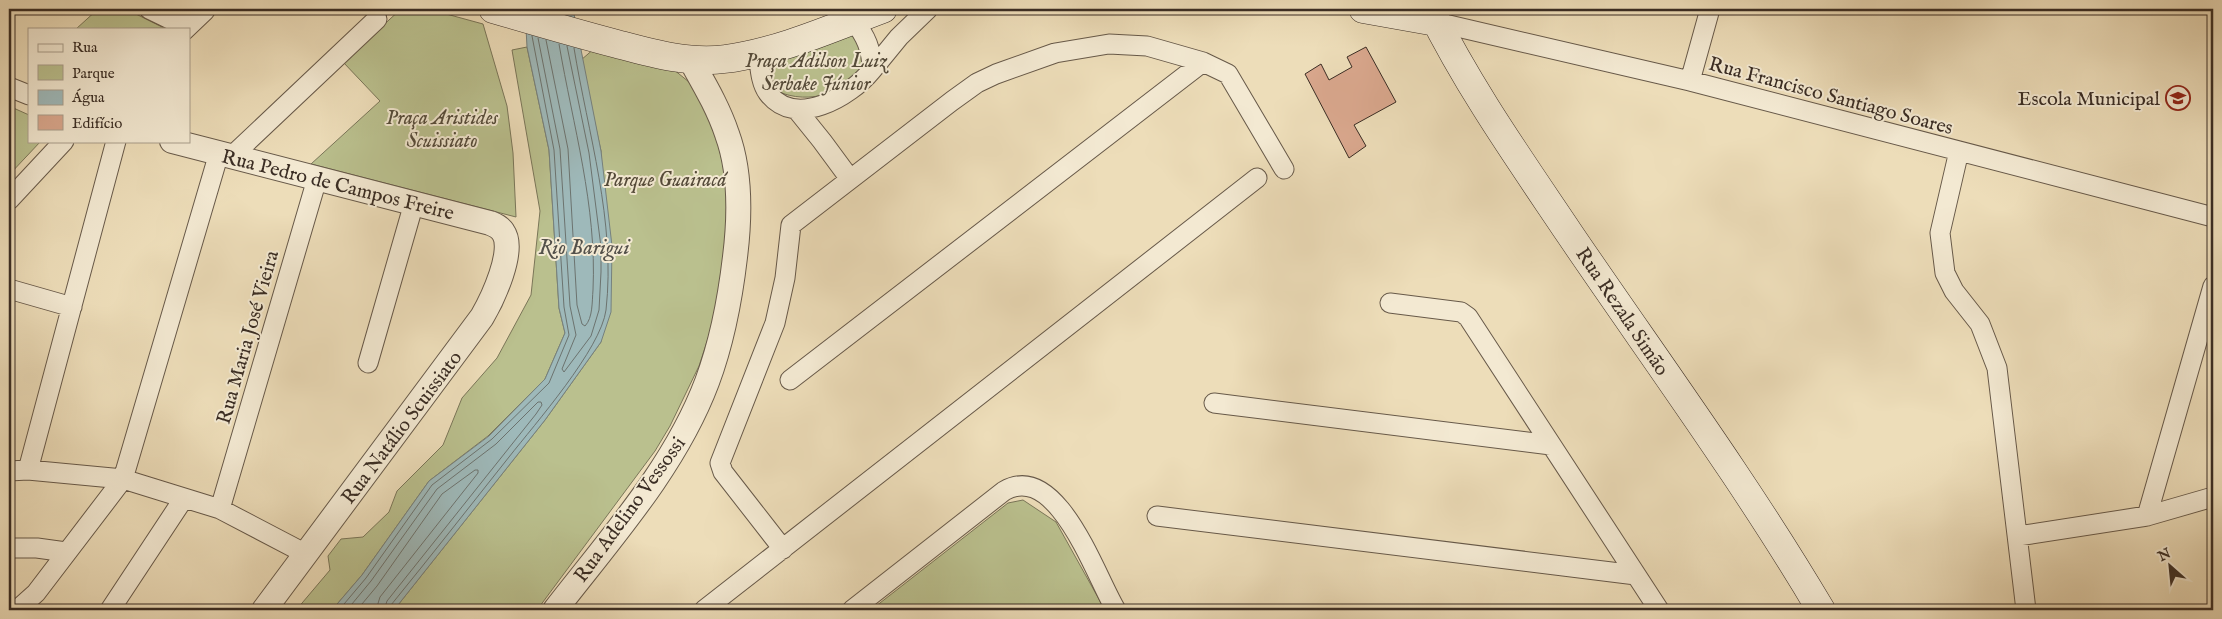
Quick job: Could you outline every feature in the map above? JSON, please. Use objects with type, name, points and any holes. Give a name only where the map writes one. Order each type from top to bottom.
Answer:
[{"type":"main road","points":[[493,9],[652,53],[690,59],[724,59],[758,52],[883,9]]},
{"type":"main road","points":[[1362,9],[1433,15]]},
{"type":"main road","name":"Rua Rezala Simão","points":[[1433,15],[1456,59],[1494,122],[1779,542],[1819,610]]},
{"type":"street","points":[[149,9],[183,28],[203,9]]},
{"type":"street","points":[[758,52],[764,86],[768,93],[776,101],[797,110],[807,110],[854,89],[904,32],[928,9]]},
{"type":"street","points":[[1690,81],[1710,9]]},
{"type":"street","name":"Rua Francisco Santiago Soares","points":[[1433,15],[2213,217]]},
{"type":"street","points":[[17,610],[36,593],[122,479],[225,155],[377,19]]},
{"type":"street","points":[[853,20],[868,44],[872,57],[872,70]]},
{"type":"street","points":[[783,549],[723,472],[720,462],[775,323],[785,278],[791,225],[964,92],[996,74],[1028,62],[1080,47],[1108,44],[1147,46],[1203,62],[1228,74],[1284,169]]},
{"type":"street","name":"Rua Adelino Vessossi","points":[[555,610],[642,496],[672,452],[687,426],[707,383],[724,326],[732,284],[737,232],[735,165],[722,121],[690,59]]},
{"type":"street","points":[[790,380],[1203,62]]},
{"type":"street","points":[[9,87],[28,95]]},
{"type":"street","points":[[797,110],[850,179]]},
{"type":"street","points":[[9,200],[63,142]]},
{"type":"street","points":[[28,470],[116,142]]},
{"type":"street","name":"Rua Pedro de Campos Freire","points":[[176,142],[490,223],[503,231]]},
{"type":"street","points":[[1959,151],[1940,233],[1945,273],[1954,291],[1980,324],[1997,368],[2026,610]]},
{"type":"street","points":[[704,610],[1257,178]]},
{"type":"street","name":"Rua Maria José Vieira","points":[[220,509],[317,179]]},
{"type":"street","points":[[368,363],[414,203]]},
{"type":"street","name":"Rua Natálio Scuissiato","points":[[264,610],[482,317],[492,299],[502,271],[507,242],[503,231]]},
{"type":"street","points":[[2147,516],[2213,286]]},
{"type":"street","points":[[9,288],[72,307]]},
{"type":"street","points":[[1390,303],[1465,314],[1659,610]]},
{"type":"street","points":[[1214,403],[1551,445]]},
{"type":"street","points":[[9,471],[28,470],[122,479],[220,509],[306,554]]},
{"type":"street","points":[[852,610],[1004,491],[1018,486],[1042,493],[1057,505],[1076,533],[1116,610]]},
{"type":"street","points":[[2018,536],[2147,516],[2213,497]]},
{"type":"street","points":[[110,610],[184,498]]},
{"type":"street","points":[[1157,516],[1636,575]]},
{"type":"street","points":[[9,548],[38,548],[66,552]]},
{"type":"green space","points":[[98,9],[126,9],[164,28],[77,28]]},
{"type":"green space","name":"Praça Aristides Scuissiato","points":[[401,9],[428,9],[483,24],[507,106],[513,153],[516,217],[311,164],[380,101],[343,62]]},
{"type":"green space","name":"Praça Adilson Luiz Serbake Júnior","points":[[849,34],[854,36],[865,59],[859,71],[851,80],[840,88],[816,96],[802,97],[777,91],[769,76],[782,60],[803,49]]},
{"type":"green space","points":[[527,47],[549,150],[559,308],[565,333],[545,379],[488,436],[429,481],[362,575],[332,610],[292,610],[297,609],[330,570],[328,556],[341,539],[363,537],[389,512],[397,491],[443,445],[462,398],[497,358],[531,295],[540,211],[512,50]]},
{"type":"green space","name":"Parque Guairacá","points":[[595,48],[668,65],[689,82],[704,106],[715,130],[725,174],[727,199],[726,242],[716,314],[699,366],[670,426],[655,451],[537,610],[394,610],[545,420],[601,342],[601,151],[581,60]]},
{"type":"green space","points":[[9,106],[28,115],[28,142],[40,142],[9,175]]},
{"type":"green space","points":[[1023,500],[1056,522],[1105,610],[871,610],[1008,503]]},
{"type":"water","name":"Rio Barigui","points":[[525,9],[573,9],[601,151],[612,246],[611,312],[601,342],[545,420],[394,610],[332,610],[362,575],[429,481],[489,436],[545,379],[565,333],[559,308],[549,150],[527,47]]},
{"type":"building","points":[[1366,47],[1396,102],[1354,125],[1366,146],[1349,158],[1305,74],[1321,64],[1329,80],[1352,67],[1347,57]]},
{"type":"place","name":"Escola Municipal","points":[[2178,98]]}]
